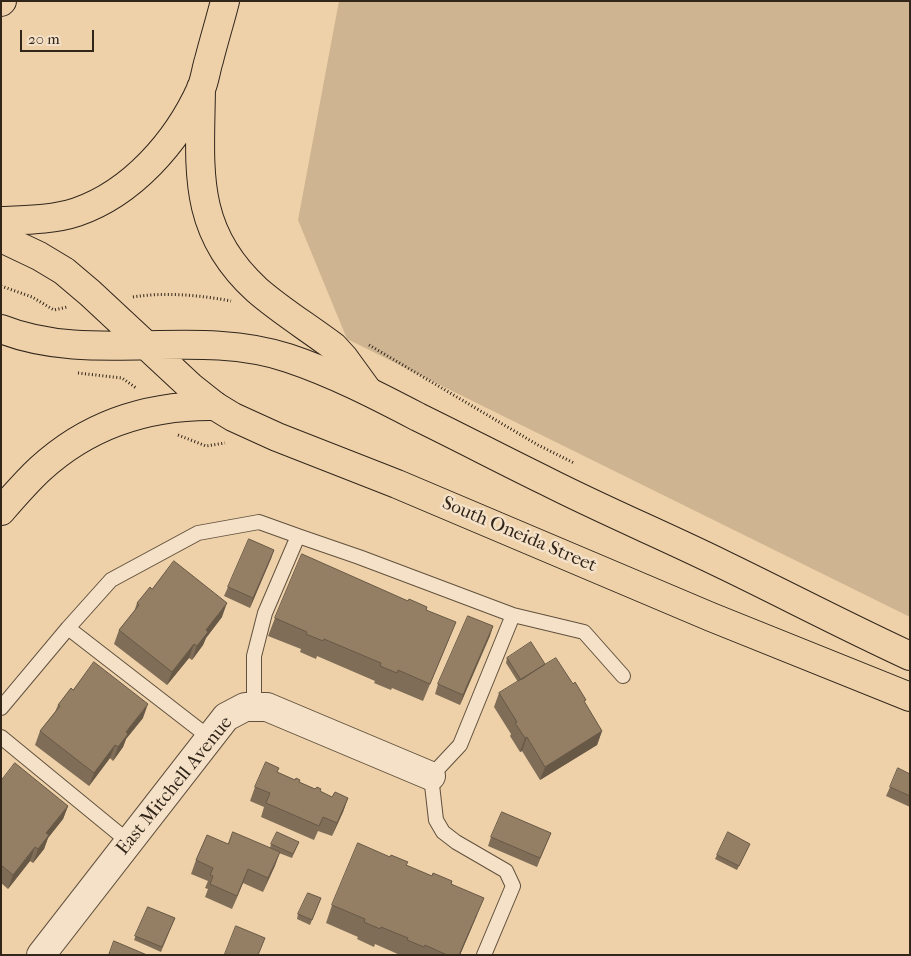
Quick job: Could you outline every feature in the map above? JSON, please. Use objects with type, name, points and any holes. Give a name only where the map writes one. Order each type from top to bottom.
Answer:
[{"type":"main road","points":[[1,221],[45,218],[68,214],[99,202],[118,191],[145,169],[163,149],[185,117],[201,88],[225,1]]},
{"type":"main road","points":[[201,88],[200,167],[202,190],[211,226],[221,245],[236,267],[257,290],[334,347],[368,391]]},
{"type":"main road","name":"South Oneida Street","points":[[1,238],[39,256],[64,271],[90,292],[191,387],[215,406],[254,427],[397,484],[711,617],[910,697]]},
{"type":"main road","points":[[1,329],[27,338],[58,344],[201,344],[262,351],[292,360],[368,391],[592,504],[716,561],[843,625],[910,656]]},
{"type":"main road","points":[[1,511],[28,481],[55,456],[96,431],[149,412],[176,407],[215,406]]},
{"type":"street","name":"East Mitchell Avenue","points":[[41,955],[226,718],[245,706],[267,708],[431,776]]},
{"type":"lane","points":[[1,708],[111,580],[198,533],[259,522],[513,615],[584,632],[623,676]]},
{"type":"lane","points":[[254,707],[254,656],[265,613],[298,536]]},
{"type":"lane","points":[[484,955],[512,886],[506,871],[456,842],[443,832],[436,820],[431,776],[460,745],[513,615]]},
{"type":"lane","points":[[68,628],[210,738]]},
{"type":"lane","points":[[1,738],[129,842]]},
{"type":"path","points":[[1,286],[32,297],[54,310],[71,306]]},
{"type":"path","points":[[129,298],[173,295],[236,302]]},
{"type":"path","points":[[362,340],[530,440],[580,466]]},
{"type":"path","points":[[75,372],[122,378],[131,383],[138,392]]},
{"type":"shaded area","points":[[339,1],[910,1],[910,617],[347,339],[298,220]]},
{"type":"building","points":[[249,539],[274,550],[253,598],[228,587]]},
{"type":"building","points":[[302,554],[408,601],[409,599],[427,607],[426,610],[456,622],[430,684],[398,670],[397,673],[380,666],[381,663],[324,639],[323,641],[306,634],[307,632],[275,618]]},
{"type":"building","points":[[174,561],[227,603],[206,630],[208,632],[197,646],[194,644],[172,672],[119,630],[139,605],[137,603],[150,587],[152,589]]},
{"type":"building","points":[[468,616],[493,626],[463,695],[438,684]]},
{"type":"building","points":[[531,642],[545,664],[521,680],[507,658]]},
{"type":"building","points":[[556,658],[573,684],[575,682],[602,731],[545,767],[527,737],[525,738],[515,723],[517,722],[499,693]]},
{"type":"building","points":[[94,662],[148,704],[126,732],[128,734],[118,747],[115,745],[94,773],[40,731],[60,706],[58,705],[71,688],[73,690]]},
{"type":"building","points":[[266,762],[279,768],[277,772],[295,780],[296,778],[300,780],[299,782],[315,789],[317,787],[321,789],[320,791],[332,797],[335,792],[348,798],[337,823],[323,817],[319,826],[266,803],[270,793],[255,787]]},
{"type":"building","points":[[15,763],[68,806],[46,833],[49,835],[38,849],[35,847],[13,875],[1,865],[1,781]]},
{"type":"building","points":[[898,768],[910,774],[910,796],[890,787]]},
{"type":"building","points":[[502,812],[551,833],[540,858],[491,837]]},
{"type":"building","points":[[233,832],[280,852],[268,878],[248,869],[237,896],[210,884],[213,876],[210,875],[213,868],[196,860],[207,835],[228,844]]},
{"type":"building","points":[[277,832],[299,842],[293,854],[271,844]]},
{"type":"building","points":[[728,832],[750,844],[739,866],[717,855]]},
{"type":"building","points":[[358,843],[390,857],[391,855],[408,862],[406,865],[432,876],[433,873],[452,881],[451,884],[484,898],[459,955],[447,955],[425,945],[424,947],[407,940],[408,938],[364,922],[365,919],[332,905]]},
{"type":"building","points":[[308,893],[321,898],[312,920],[298,914]]},
{"type":"building","points":[[148,907],[175,918],[162,947],[135,936]]},
{"type":"building","points":[[236,926],[265,938],[258,955],[225,954]]},
{"type":"building","points":[[114,941],[147,955],[109,955]]}]
